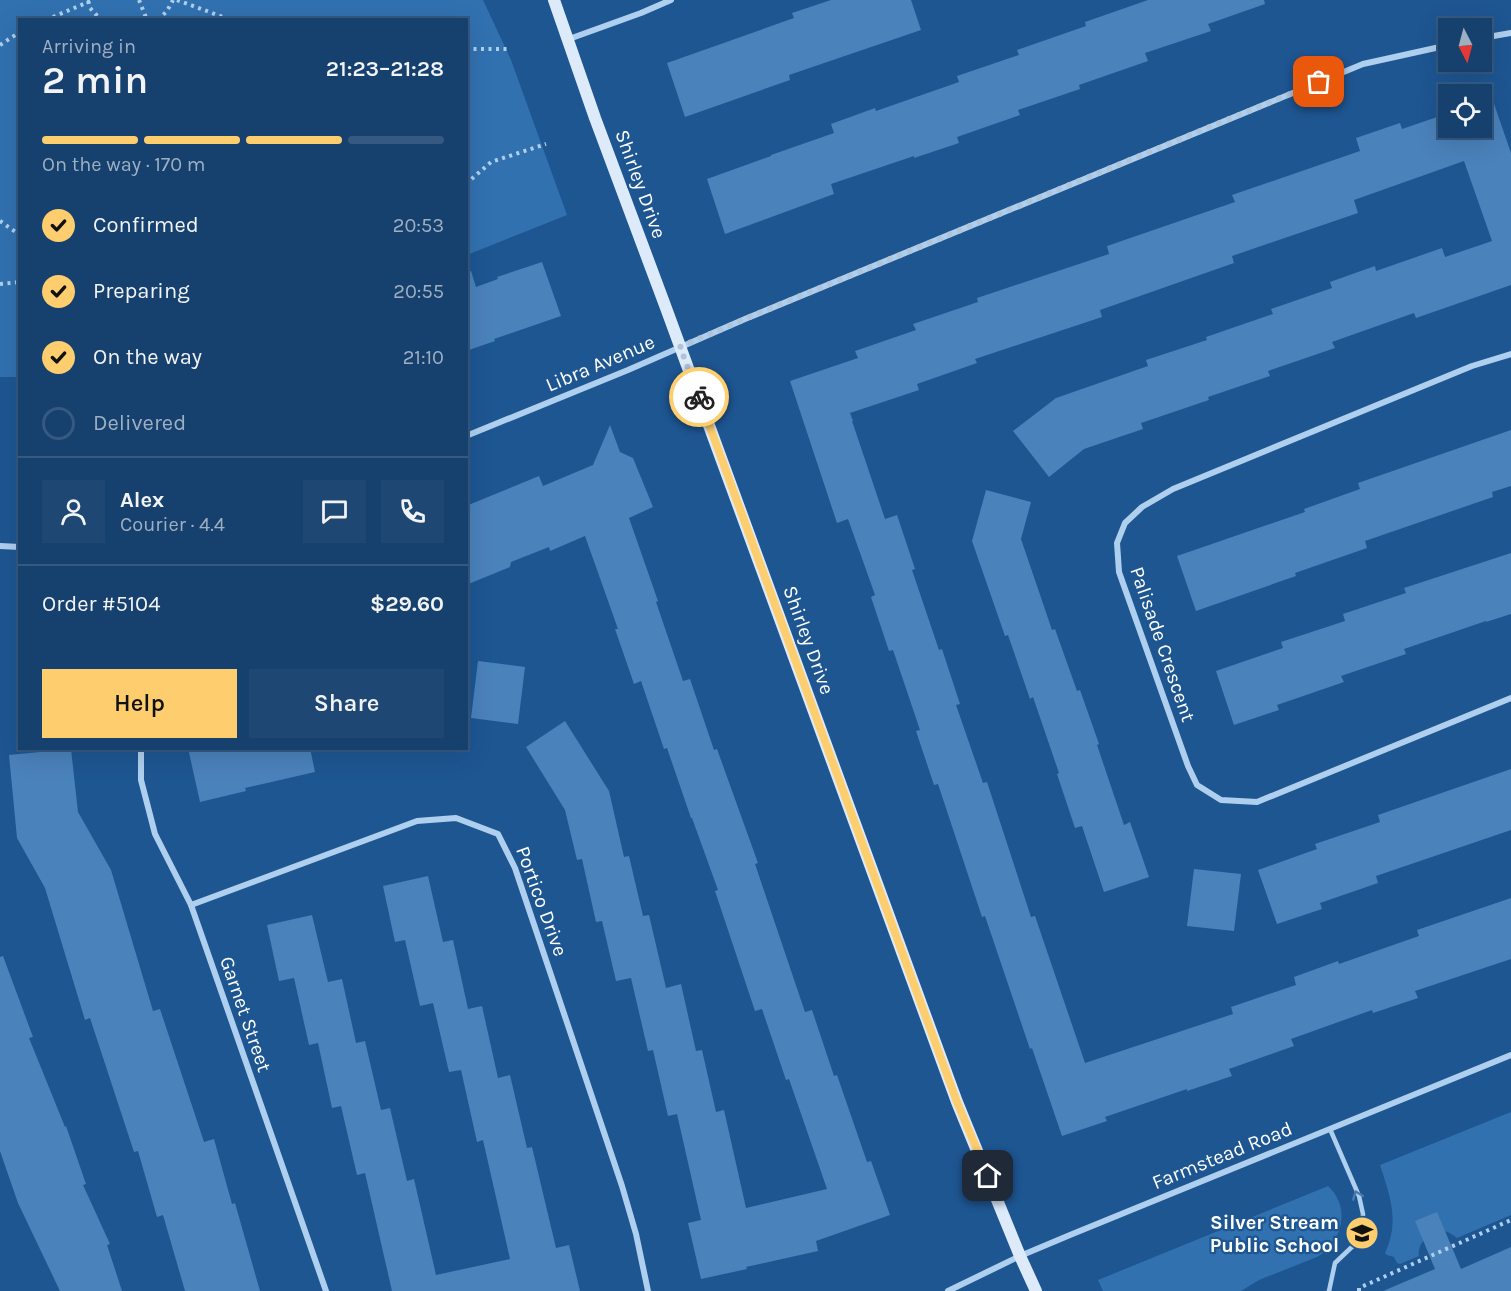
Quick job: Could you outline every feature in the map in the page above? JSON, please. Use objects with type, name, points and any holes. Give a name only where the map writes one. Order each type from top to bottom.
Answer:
[{"type":"street","name":"Shirley Drive","points":[[554,0],[595,118],[957,1102],[1036,1291]]},
{"type":"street","points":[[569,39],[671,0]]},
{"type":"street","points":[[1492,36],[1511,33]]},
{"type":"street","name":"Libra Avenue","points":[[468,435],[1363,64],[1438,47]]},
{"type":"street","name":"Palisade Crescent","points":[[1511,354],[1472,366],[1173,489],[1142,507],[1125,524],[1117,543],[1119,572],[1188,766],[1197,785],[1221,800],[1257,802],[1511,698]]},
{"type":"street","points":[[0,546],[18,547]]},
{"type":"street","name":"Garnet Street","points":[[141,750],[141,780],[155,834],[191,905],[326,1291]]},
{"type":"street","name":"Portico Drive","points":[[191,905],[417,821],[456,818],[498,834],[515,868],[622,1186],[636,1234],[648,1291]]},
{"type":"street","name":"Farmstead Road","points":[[948,1291],[1020,1256],[1511,1055]]},
{"type":"lane","points":[[1329,1291],[1335,1263],[1355,1244],[1362,1229],[1363,1214],[1359,1196],[1330,1129]]},
{"type":"path","points":[[50,18],[93,0]]},
{"type":"path","points":[[139,0],[146,18]]},
{"type":"path","points":[[160,18],[175,0],[225,18]]},
{"type":"path","points":[[88,1],[90,8],[99,18]]},
{"type":"path","points":[[0,45],[18,33]]},
{"type":"path","points":[[468,49],[510,49]]},
{"type":"path","points":[[468,182],[491,162],[546,144]]},
{"type":"path","points":[[0,221],[18,234]]},
{"type":"path","points":[[0,284],[18,282]]},
{"type":"path","points":[[1359,1291],[1359,1288],[1511,1220]]},
{"type":"shaded area","points":[[0,0],[483,0],[511,60],[567,215],[468,255],[468,18],[18,18],[18,377],[0,377]]},
{"type":"shaded area","points":[[1511,1112],[1511,1215],[1457,1238],[1444,1231],[1434,1233],[1420,1246],[1419,1256],[1400,1264],[1394,1257],[1387,1255],[1385,1253],[1390,1242],[1393,1220],[1380,1165]]},
{"type":"shaded area","points":[[1328,1186],[1340,1204],[1341,1214],[1341,1224],[1333,1243],[1317,1257],[1259,1280],[1241,1291],[1103,1291],[1098,1280]]},
{"type":"building","points":[[831,0],[911,0],[921,30],[789,75],[790,80],[685,117],[667,63],[794,18],[792,13]]},
{"type":"building","points":[[1148,0],[1264,0],[1265,4],[1208,24],[1211,31],[1145,53],[1148,61],[1079,85],[1080,89],[1018,110],[1020,115],[957,137],[959,143],[831,184],[834,194],[725,234],[707,179],[834,133],[831,124],[959,82],[957,76],[1019,55],[1017,50],[1086,26],[1085,22]]},
{"type":"building","points":[[1492,98],[1511,153],[1511,285],[1416,318],[1414,313],[1332,342],[1335,348],[1268,371],[1270,376],[1141,423],[1143,429],[1084,449],[1049,477],[1013,431],[1056,398],[1148,366],[1146,360],[1207,340],[1206,337],[1273,314],[1271,309],[1332,288],[1330,282],[1375,266],[1376,271],[1442,248],[1445,257],[1492,241],[1464,161],[1354,200],[1358,213],[1232,256],[1234,263],[1100,310],[1102,317],[975,359],[977,363],[917,384],[919,390],[850,413],[885,519],[897,515],[915,569],[912,570],[960,704],[956,705],[983,783],[987,782],[1031,917],[1035,916],[1085,1063],[1233,1014],[1231,1007],[1296,985],[1294,977],[1419,936],[1417,930],[1511,898],[1511,959],[1415,991],[1418,998],[1373,1013],[1372,1010],[1291,1039],[1294,1046],[1229,1069],[1232,1076],[1105,1117],[1107,1121],[1062,1136],[985,916],[982,917],[938,784],[934,785],[916,731],[920,730],[893,650],[889,651],[871,597],[875,595],[848,519],[837,523],[790,381],[858,358],[855,351],[916,330],[913,324],[978,302],[977,298],[1109,254],[1107,246],[1235,202],[1232,195],[1360,151],[1356,138],[1400,123],[1402,129],[1438,117],[1438,138],[1492,138]]},
{"type":"building","points":[[542,262],[561,316],[468,350],[468,272],[471,271],[476,287],[498,279],[497,277]]},
{"type":"building","points":[[610,425],[620,452],[633,458],[653,507],[629,518],[683,681],[690,679],[714,750],[717,749],[758,863],[755,864],[805,1012],[812,1010],[834,1076],[837,1075],[867,1162],[871,1161],[890,1215],[816,1241],[818,1251],[701,1279],[688,1223],[701,1220],[677,1114],[668,1116],[653,1050],[648,1051],[631,978],[616,981],[602,921],[596,922],[582,859],[577,860],[565,810],[526,747],[565,721],[609,791],[624,857],[629,856],[643,916],[649,915],[666,988],[681,984],[696,1051],[702,1050],[716,1112],[724,1110],[746,1208],[827,1189],[762,1009],[755,1011],[715,891],[718,890],[667,748],[664,749],[641,681],[634,684],[615,629],[618,629],[585,536],[550,551],[549,547],[511,562],[510,567],[468,584],[468,505],[539,476],[543,486],[593,465]]},
{"type":"building","points":[[1511,430],[1511,486],[1492,492],[1493,497],[1365,541],[1367,548],[1196,611],[1177,556],[1305,512],[1304,509],[1360,489],[1358,483]]},
{"type":"building","points":[[986,490],[1031,502],[1021,539],[1052,630],[1055,629],[1077,691],[1080,690],[1124,825],[1130,822],[1149,877],[1104,892],[1082,826],[1075,828],[1033,697],[1030,699],[1008,635],[1005,636],[972,541]]},
{"type":"building","points":[[1511,553],[1511,614],[1404,649],[1406,654],[1341,676],[1344,682],[1277,705],[1279,710],[1234,725],[1216,671],[1283,648],[1281,642],[1345,621],[1343,614],[1406,593],[1404,588]]},
{"type":"building","points":[[478,661],[525,667],[518,724],[471,718]]},
{"type":"building","points":[[71,750],[78,812],[111,870],[153,1011],[160,1009],[204,1142],[214,1139],[260,1291],[185,1291],[163,1215],[157,1217],[138,1151],[134,1152],[90,1018],[85,1020],[45,888],[17,838],[9,755]]},
{"type":"building","points":[[188,750],[310,750],[315,772],[245,788],[246,791],[200,802]]},
{"type":"building","points":[[1511,769],[1511,830],[1376,876],[1378,883],[1320,903],[1322,909],[1277,924],[1258,870],[1317,849],[1315,844],[1380,822],[1378,815]]},
{"type":"building","points":[[1194,869],[1241,874],[1234,931],[1187,926]]},
{"type":"building","points":[[428,876],[443,942],[453,940],[468,1009],[482,1006],[498,1078],[510,1075],[527,1148],[532,1147],[556,1248],[569,1245],[580,1291],[392,1291],[365,1173],[357,1175],[341,1106],[332,1108],[318,1043],[309,1045],[294,978],[279,981],[267,925],[312,915],[328,982],[342,979],[356,1043],[365,1041],[381,1110],[390,1108],[407,1181],[414,1179],[436,1275],[510,1259],[483,1140],[477,1142],[461,1070],[449,1072],[433,1003],[420,1006],[405,940],[395,942],[383,886]]},
{"type":"building","points":[[3,956],[33,1037],[29,1038],[66,1126],[86,1184],[83,1185],[110,1244],[107,1245],[122,1291],[60,1291],[18,1203],[0,1151],[0,957]]},
{"type":"building","points":[[1437,1212],[1461,1269],[1511,1247],[1511,1291],[1383,1291],[1435,1269],[1415,1221]]},
{"type":"way so far","points":[[699,397],[680,347],[1319,82]]},
{"type":"place","name":"Silver Stream Public School","points":[[1362,1233]]},
{"type":"route","points":[[699,397],[957,1102],[988,1176]]}]
